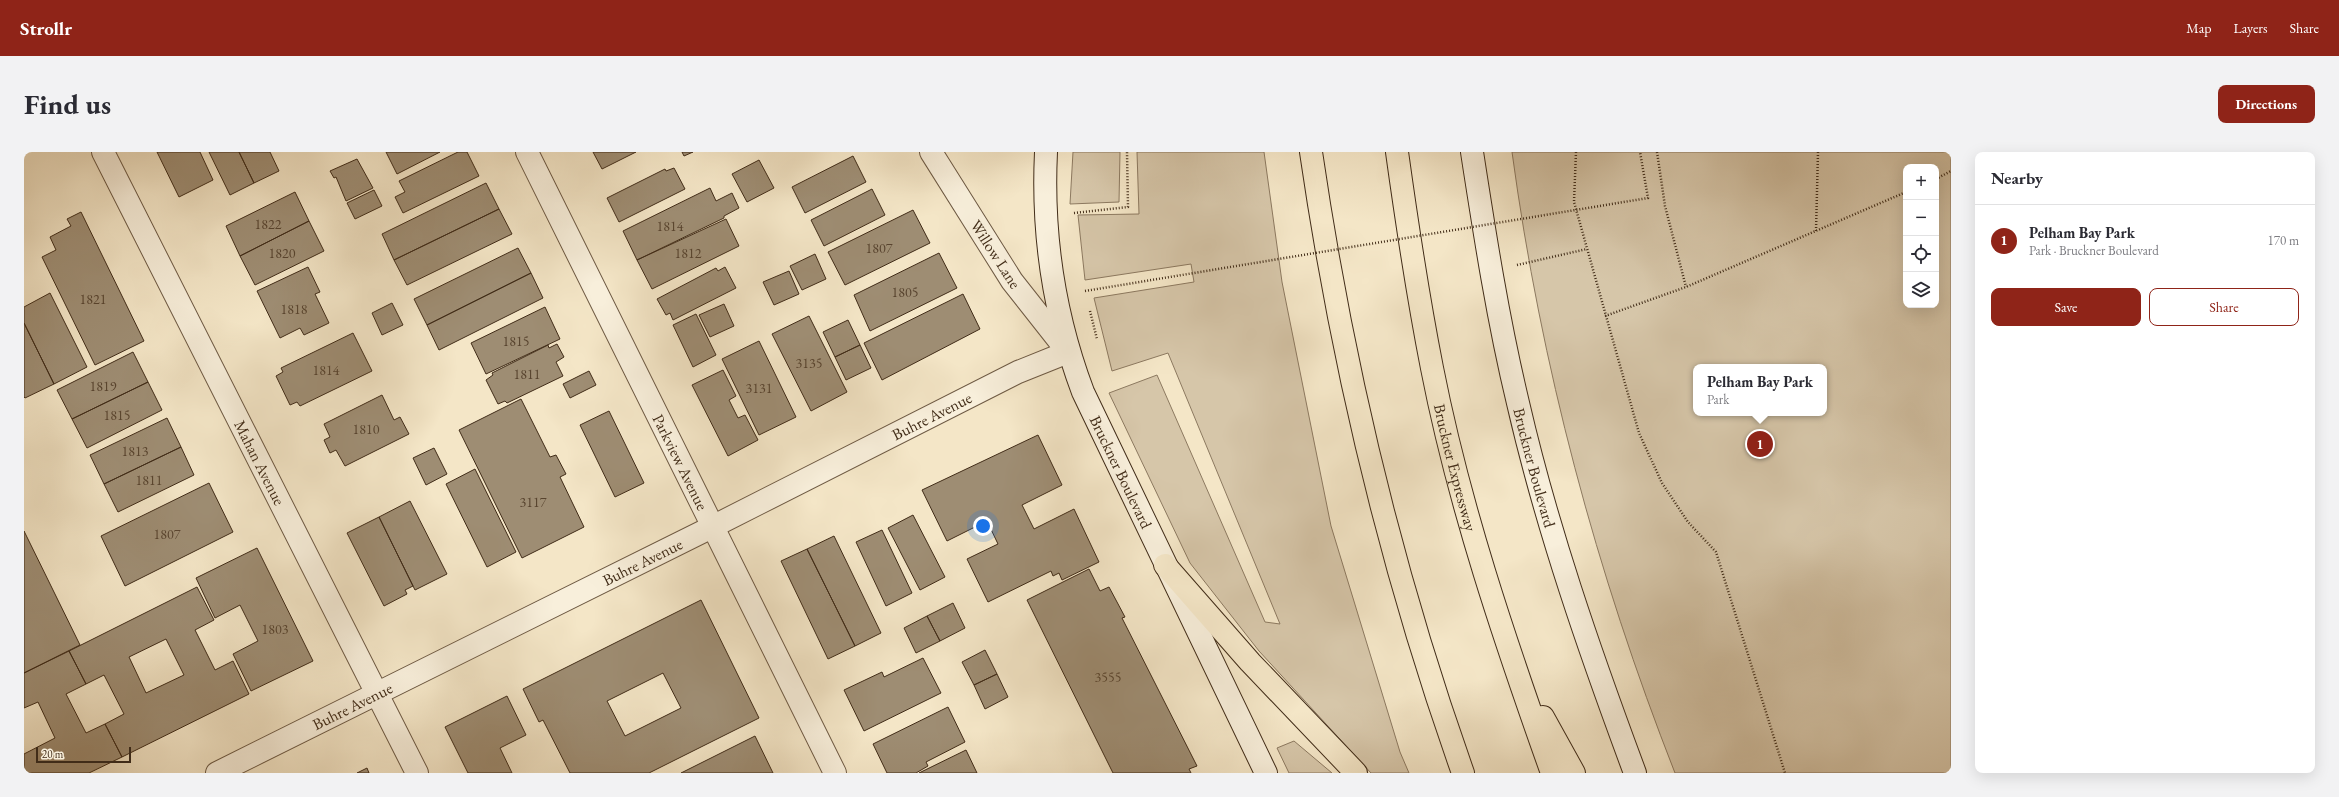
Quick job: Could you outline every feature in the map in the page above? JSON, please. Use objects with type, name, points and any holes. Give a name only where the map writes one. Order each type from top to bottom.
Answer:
[{"type":"highway","points":[[1311,152],[1339,321],[1358,415],[1382,514],[1407,606],[1463,773]]},
{"type":"highway","name":"Bruckner Expressway","points":[[1396,152],[1432,370],[1458,476],[1512,660],[1552,773]]},
{"type":"highway","points":[[1165,564],[1250,662],[1356,773]]},
{"type":"highway","points":[[1512,660],[1574,773]]},
{"type":"street","name":"Mahan Avenue","points":[[103,152],[417,773]]},
{"type":"street","name":"Parkview Avenue","points":[[527,152],[834,773]]},
{"type":"street","name":"Willow Lane","points":[[931,152],[1012,281],[1068,352]]},
{"type":"street","name":"Bruckner Boulevard","points":[[1046,152],[1046,219],[1051,268],[1068,352],[1083,392],[1266,773]]},
{"type":"street","name":"Bruckner Boulevard","points":[[1472,152],[1491,271],[1511,374],[1536,474],[1567,579],[1635,773]]},
{"type":"street","name":"Buhre Avenue","points":[[217,773],[712,527],[1018,372],[1068,352]]},
{"type":"path","points":[[1074,212],[1128,207],[1127,152]]},
{"type":"path","points":[[1576,152],[1574,202],[1639,433],[1659,476],[1688,522],[1716,552],[1785,773]]},
{"type":"path","points":[[1085,291],[1648,198],[1640,152]]},
{"type":"path","points":[[1657,152],[1665,206],[1686,286]]},
{"type":"path","points":[[1816,231],[1818,152]]},
{"type":"path","points":[[1939,177],[1951,171]]},
{"type":"path","points":[[1606,316],[1686,286],[1903,193]]},
{"type":"path","points":[[1491,271],[1587,249]]},
{"type":"shaded area","points":[[1073,152],[1120,152],[1119,202],[1070,204]]},
{"type":"shaded area","points":[[1137,152],[1264,152],[1282,282],[1331,526],[1400,752],[1409,773],[1371,773],[1259,651],[1190,563],[1109,393],[1157,375],[1265,622],[1280,624],[1168,353],[1112,371],[1094,298],[1194,282],[1191,264],[1085,280],[1078,215],[1139,214]]},
{"type":"shaded area","points":[[1512,152],[1951,152],[1951,773],[1675,773],[1620,621],[1596,545],[1555,390],[1524,232]]},
{"type":"shaded area","points":[[1294,741],[1332,773],[1289,773],[1277,748]]},
{"type":"building","points":[[157,152],[200,152],[213,180],[179,197]]},
{"type":"building","points":[[209,152],[239,152],[254,183],[230,195]]},
{"type":"building","points":[[239,152],[270,152],[279,171],[254,183]]},
{"type":"building","points":[[386,152],[440,152],[397,174]]},
{"type":"building","points":[[458,152],[467,152],[479,176],[403,213],[395,197],[405,192],[399,181]]},
{"type":"building","points":[[593,152],[636,152],[602,169]]},
{"type":"building","points":[[682,152],[693,152],[684,156]]},
{"type":"building","points":[[853,156],[866,182],[805,213],[792,187]]},
{"type":"building","points":[[357,159],[373,188],[346,201],[336,177],[334,178],[330,171]]},
{"type":"building","points":[[759,160],[774,188],[747,202],[732,174]]},
{"type":"building","points":[[674,168],[685,189],[619,222],[607,198],[665,169],[666,171]]},
{"type":"building","points":[[486,183],[499,209],[394,260],[382,234]]},
{"type":"building","points":[[710,188],[716,201],[732,193],[739,208],[724,216],[724,218],[637,260],[623,231]]},
{"type":"building","points":[[872,189],[885,215],[824,246],[811,220]]},
{"type":"building","points":[[374,190],[382,206],[355,219],[347,203]]},
{"type":"building","points":[[295,192],[309,221],[240,256],[226,226]]},
{"type":"building","points":[[499,209],[512,234],[407,285],[394,260]]},
{"type":"building","points":[[913,210],[930,243],[845,285],[828,252]]},
{"type":"building","points":[[81,212],[144,341],[95,365],[42,257],[56,250],[50,237],[71,226],[67,219]]},
{"type":"building","points":[[726,219],[739,246],[652,289],[637,260]]},
{"type":"building","points":[[309,221],[324,251],[255,285],[240,256]]},
{"type":"building","points":[[518,248],[531,273],[427,325],[414,299]]},
{"type":"building","points":[[939,253],[957,288],[870,331],[854,295]]},
{"type":"building","points":[[815,254],[826,279],[802,290],[790,266]]},
{"type":"building","points":[[308,267],[320,292],[315,294],[329,323],[304,335],[300,328],[280,338],[257,291]]},
{"type":"building","points":[[725,267],[736,288],[673,320],[670,313],[666,315],[657,299],[716,268],[718,271]]},
{"type":"building","points":[[789,271],[799,294],[774,305],[763,282]]},
{"type":"building","points":[[531,273],[543,298],[439,350],[427,325]]},
{"type":"building","points":[[50,293],[87,367],[54,384],[24,323],[24,307]]},
{"type":"building","points":[[963,294],[980,329],[882,380],[864,343]]},
{"type":"building","points":[[392,303],[403,325],[382,335],[372,313]]},
{"type":"building","points":[[724,304],[734,326],[710,337],[699,315]]},
{"type":"building","points":[[545,307],[560,339],[486,374],[471,343]]},
{"type":"building","points":[[696,314],[716,355],[693,367],[673,325]]},
{"type":"building","points":[[809,316],[847,392],[811,411],[772,334]]},
{"type":"building","points":[[848,320],[860,345],[835,357],[823,332]]},
{"type":"building","points":[[24,323],[54,384],[25,398],[24,397]]},
{"type":"building","points":[[353,333],[372,371],[300,406],[297,402],[290,405],[276,376],[283,372],[281,368]]},
{"type":"building","points":[[759,341],[796,417],[759,435],[722,359]]},
{"type":"building","points":[[557,344],[564,357],[556,362],[563,376],[507,403],[505,401],[498,404],[486,380],[493,375],[492,373],[548,345],[549,348]]},
{"type":"building","points":[[860,345],[871,368],[846,380],[835,357]]},
{"type":"building","points":[[133,352],[148,382],[72,419],[57,390]]},
{"type":"building","points":[[723,370],[736,396],[729,400],[738,418],[745,415],[758,440],[728,456],[692,385]]},
{"type":"building","points":[[589,371],[596,385],[570,398],[563,384]]},
{"type":"building","points":[[148,382],[162,410],[87,448],[72,419]]},
{"type":"building","points":[[382,395],[394,420],[400,417],[409,434],[345,466],[336,450],[330,453],[324,440],[330,437],[324,424]]},
{"type":"building","points":[[521,399],[550,457],[556,455],[566,474],[560,477],[584,527],[522,558],[459,430]]},
{"type":"building","points":[[609,411],[644,483],[615,497],[580,425]]},
{"type":"building","points":[[167,418],[181,447],[104,484],[90,455]]},
{"type":"building","points":[[1038,435],[1062,485],[1022,505],[1034,529],[1074,509],[1099,562],[1062,580],[1059,573],[1053,576],[1051,571],[988,602],[967,559],[998,544],[987,521],[947,541],[922,490]]},
{"type":"building","points":[[181,447],[194,475],[118,512],[104,484]]},
{"type":"building","points":[[434,448],[447,474],[426,485],[413,458]]},
{"type":"building","points":[[475,469],[516,552],[487,567],[446,484]]},
{"type":"building","points":[[209,483],[233,532],[125,586],[101,536]]},
{"type":"building","points":[[410,501],[447,574],[415,590],[379,517]]},
{"type":"building","points":[[913,515],[945,577],[920,590],[888,528]]},
{"type":"building","points":[[379,517],[413,586],[405,590],[407,594],[384,606],[347,533]]},
{"type":"building","points":[[882,530],[912,593],[886,606],[856,542]]},
{"type":"building","points":[[24,531],[80,645],[24,673]]},
{"type":"building","points":[[834,536],[881,633],[855,646],[807,549]]},
{"type":"building","points":[[257,548],[313,661],[251,691],[233,654],[258,641],[240,605],[215,618],[196,578]]},
{"type":"building","points":[[807,549],[855,646],[828,659],[781,561]]},
{"type":"building","points":[[1089,569],[1100,591],[1109,587],[1125,617],[1122,618],[1197,766],[1189,769],[1191,773],[1113,773],[1027,600]]},
{"type":"building","points":[[197,587],[214,620],[195,630],[215,670],[233,661],[249,694],[122,757],[105,724],[124,714],[104,675],[86,684],[69,651]],"holes":[[[166,639],[184,675],[146,693],[129,657]]]},
{"type":"building","points":[[701,600],[759,718],[649,773],[570,773],[543,720],[539,722],[523,689]],"holes":[[[663,673],[681,708],[625,736],[607,701]]]},
{"type":"building","points":[[953,603],[965,628],[940,641],[927,616]]},
{"type":"building","points":[[927,616],[940,641],[916,653],[904,628]]},
{"type":"building","points":[[985,650],[997,674],[974,685],[962,662]]},
{"type":"building","points":[[69,651],[86,684],[66,694],[86,733],[105,724],[122,757],[89,773],[24,773],[24,754],[55,738],[38,702],[24,708],[24,673]]},
{"type":"building","points":[[923,658],[941,693],[864,731],[844,690],[882,672],[884,677]]},
{"type":"building","points":[[997,674],[1008,697],[985,709],[974,685]]},
{"type":"building","points":[[507,696],[526,735],[500,748],[512,773],[468,773],[445,727]]},
{"type":"building","points":[[948,707],[965,742],[926,762],[928,766],[916,773],[887,773],[873,744]]},
{"type":"building","points":[[755,736],[773,773],[681,773]]},
{"type":"building","points":[[966,750],[977,773],[919,773]]},
{"type":"building","points":[[367,768],[369,773],[357,773]]},
{"type":"place","name":"Pelham Bay Park","points":[[1760,444]]}]
